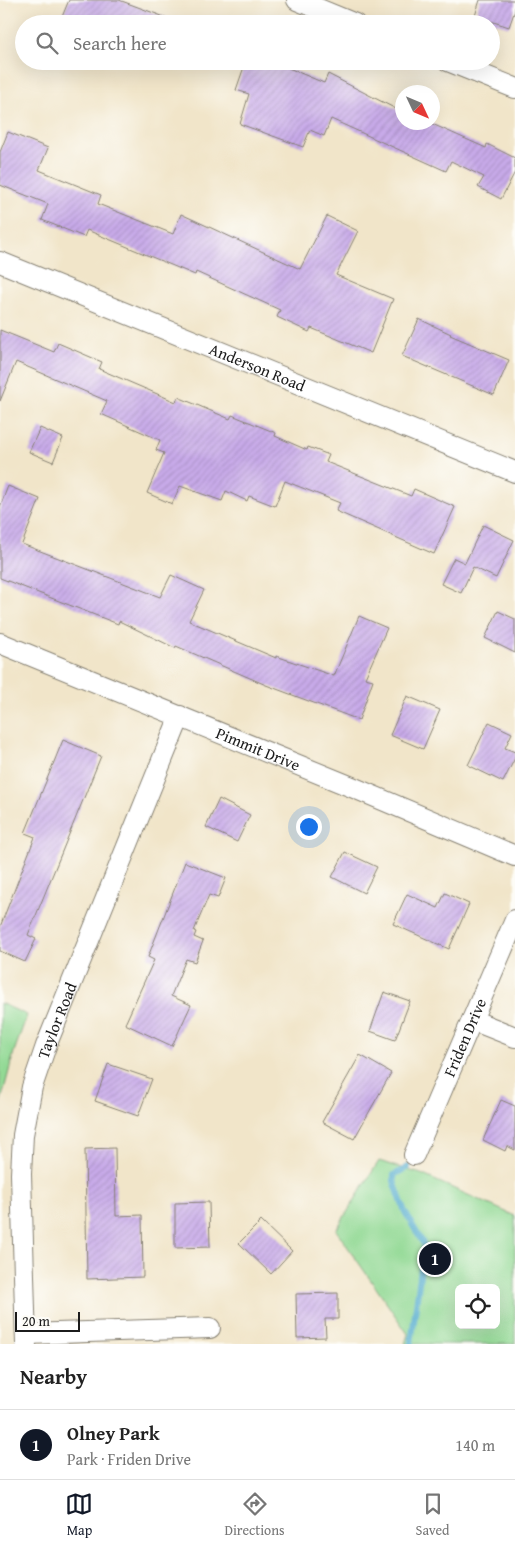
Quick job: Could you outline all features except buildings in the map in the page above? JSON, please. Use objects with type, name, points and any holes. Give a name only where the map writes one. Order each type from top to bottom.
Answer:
[{"type":"street","points":[[296,0],[333,15]]},
{"type":"street","points":[[470,70],[515,88]]},
{"type":"street","name":"Anderson Road","points":[[0,262],[515,472]]},
{"type":"street","name":"Pimmit Drive","points":[[0,643],[515,856]]},
{"type":"street","name":"Taylor Road","points":[[26,1339],[22,1174],[23,1135],[32,1086],[46,1046],[180,716]]},
{"type":"street","name":"Friden Drive","points":[[414,1155],[515,920]]},
{"type":"street","points":[[472,1020],[515,1037]]},
{"type":"street","points":[[26,1339],[210,1328]]},
{"type":"green space","points":[[0,1003],[27,1015],[14,1052],[0,1105]]},
{"type":"green space","points":[[379,1161],[421,1174],[515,1216],[515,1344],[405,1344],[408,1334],[336,1230]]},
{"type":"waterway","points":[[408,1167],[394,1175],[394,1181],[405,1212],[424,1245],[411,1344]]},
{"type":"place","name":"Olney Park","points":[[435,1259]]}]
